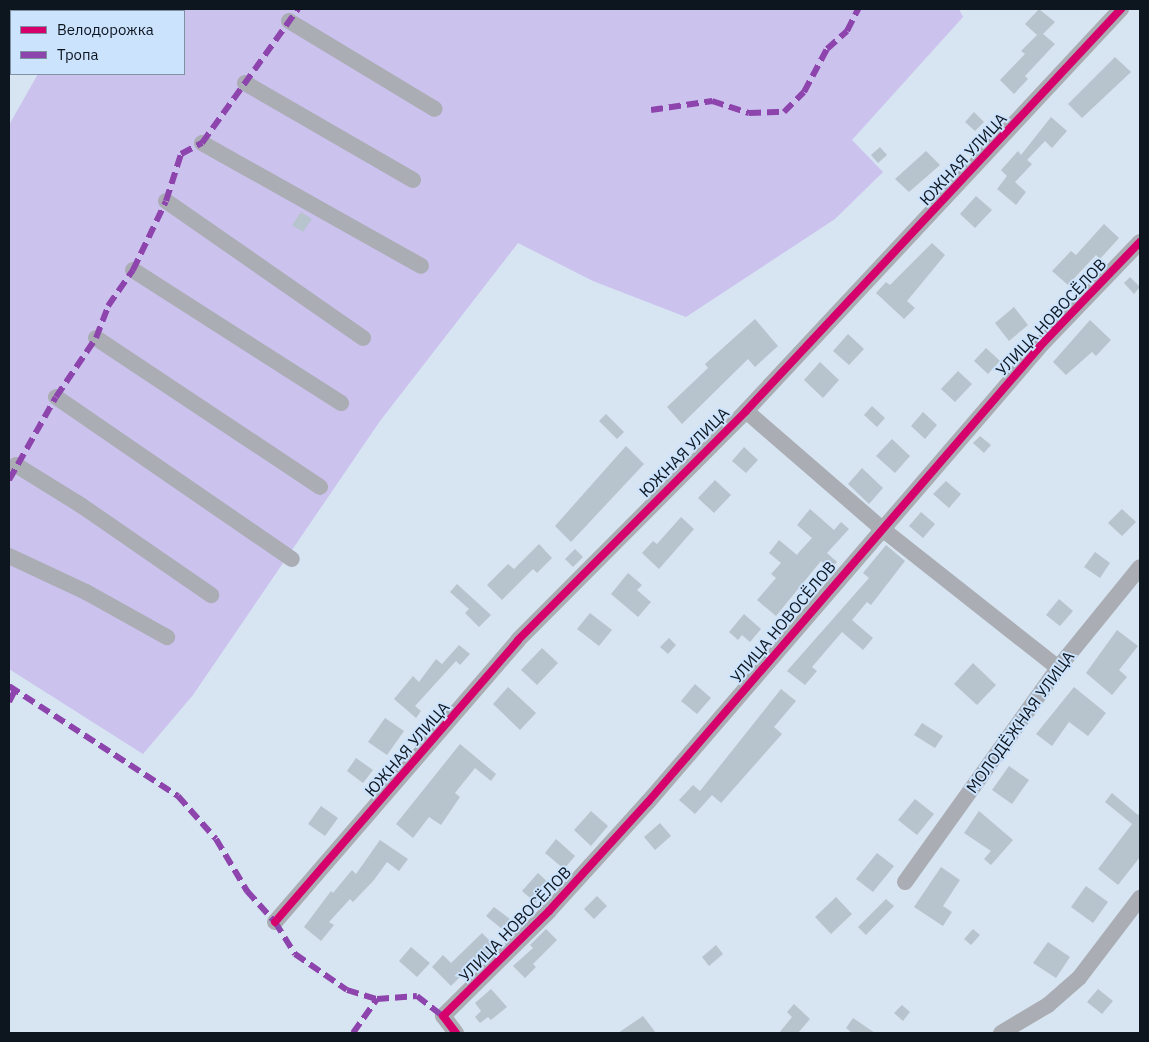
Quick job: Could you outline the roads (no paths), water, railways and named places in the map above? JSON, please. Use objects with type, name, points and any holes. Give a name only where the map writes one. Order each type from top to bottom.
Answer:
[{"type":"street","name":"ЮЖНАЯ УЛИЦА","points":[[275,922],[518,640],[746,410],[1121,9]]},
{"type":"street","points":[[289,21],[435,109]]},
{"type":"street","points":[[245,83],[413,180]]},
{"type":"street","points":[[202,143],[421,266]]},
{"type":"street","points":[[166,201],[363,338]]},
{"type":"street","name":"УЛИЦА НОВОСЁЛОВ","points":[[456,1033],[443,1016],[549,910],[648,802],[881,528],[1043,343],[1140,242]]},
{"type":"street","points":[[133,270],[341,402]]},
{"type":"street","points":[[96,338],[320,487]]},
{"type":"street","points":[[56,397],[292,559]]},
{"type":"street","points":[[746,410],[881,528],[1058,668]]},
{"type":"street","points":[[16,465],[82,506],[211,595]]},
{"type":"street","points":[[9,556],[86,592],[167,636]]},
{"type":"street","name":"МОЛОДЁЖНАЯ УЛИЦА","points":[[906,882],[1058,668],[1140,567]]},
{"type":"street","points":[[1001,1033],[1048,1005],[1079,978],[1140,898]]}]
